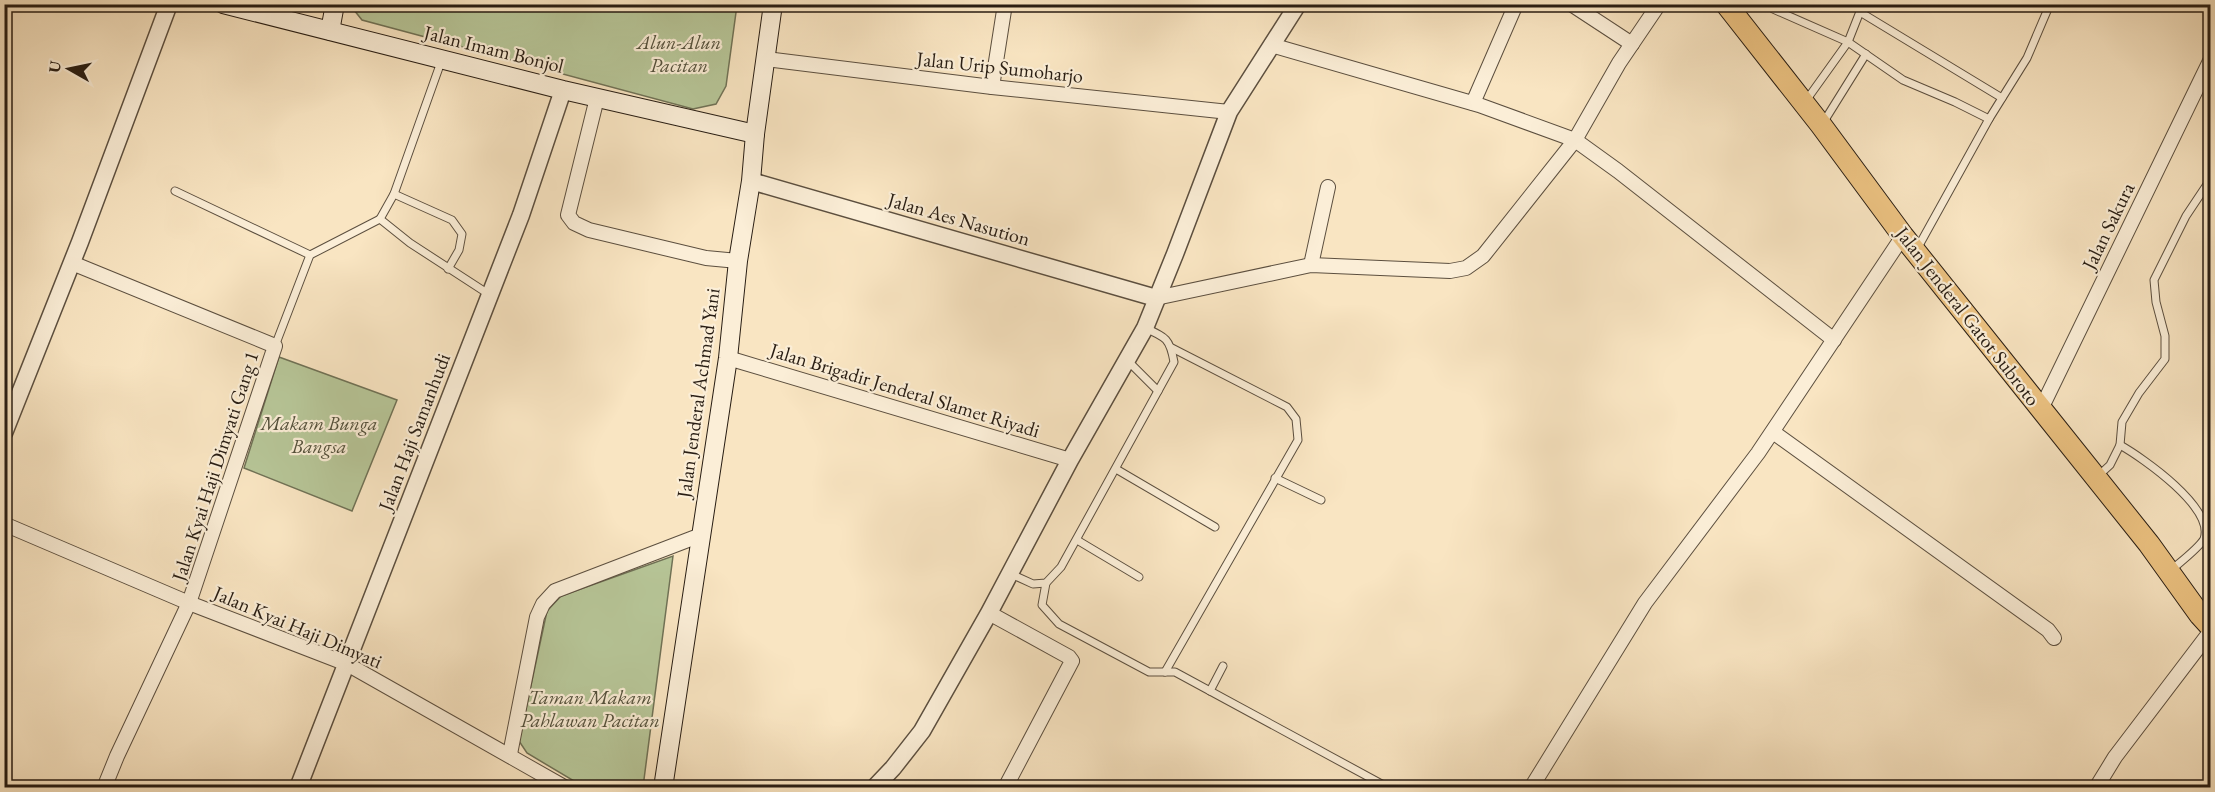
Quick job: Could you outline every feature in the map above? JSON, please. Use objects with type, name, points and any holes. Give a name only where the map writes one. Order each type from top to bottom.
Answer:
[{"type":"highway","name":"Jalan Jenderal Gatot Subroto","points":[[1726,4],[1910,244],[2169,572],[2205,629]]},
{"type":"main road","name":"Jalan Imam Bonjol","points":[[223,4],[563,90],[755,134]]},
{"type":"main road","points":[[330,31],[335,4]]},
{"type":"main road","name":"Jalan Jenderal Achmad Yani","points":[[663,788],[728,358],[738,261],[751,181],[755,134],[773,4]]},
{"type":"street","points":[[4,433],[10,406],[72,263],[169,4]]},
{"type":"street","points":[[992,87],[1005,4]]},
{"type":"street","points":[[874,788],[922,731],[1145,328],[1229,112],[1298,4]]},
{"type":"street","points":[[1473,103],[1516,4]]},
{"type":"street","points":[[1571,4],[1632,44]]},
{"type":"street","points":[[1156,298],[1311,265],[1450,271],[1466,268],[1483,256],[1575,140],[1619,63],[1659,4]]},
{"type":"street","points":[[1271,45],[1473,103],[1575,140],[1618,171],[1833,340]]},
{"type":"street","name":"Jalan Urip Sumoharjo","points":[[766,59],[992,87],[1229,112]]},
{"type":"street","name":"Jalan Sakura","points":[[2041,409],[2211,61]]},
{"type":"street","name":"Jalan Haji Samanhudi","points":[[298,788],[521,215],[563,90]]},
{"type":"street","points":[[597,98],[568,215],[574,223],[589,230],[706,258],[738,261]]},
{"type":"street","name":"Jalan Aes Nasution","points":[[751,181],[1156,298]]},
{"type":"street","points":[[1311,265],[1328,186]]},
{"type":"street","points":[[1531,788],[1645,603],[1773,432],[1833,340],[1910,244]]},
{"type":"street","name":"Jalan Kyai Haji Dimyati Gang 1","points":[[72,263],[275,346],[189,603],[104,788]]},
{"type":"street","name":"Jalan Brigadir Jenderal Slamet Riyadi","points":[[728,358],[1070,460]]},
{"type":"street","points":[[1773,432],[2048,630],[2054,638]]},
{"type":"street","name":"Jalan Kyai Haji Dimyati","points":[[4,524],[189,603],[347,664],[510,754],[566,788]]},
{"type":"street","points":[[510,754],[537,617],[543,604],[555,591],[701,535]]},
{"type":"street","points":[[989,612],[1069,657],[1072,661],[1005,788]]},
{"type":"street","points":[[2096,788],[2115,757],[2205,629]]},
{"type":"lane","points":[[1770,4],[1773,9],[1848,42],[1903,80],[1989,119]]},
{"type":"lane","points":[[1910,244],[2026,58],[2050,4]]},
{"type":"lane","points":[[1804,104],[1848,42],[1862,8],[2002,98]]},
{"type":"lane","points":[[1821,125],[1866,54]]},
{"type":"lane","points":[[275,346],[310,255],[380,219],[394,194],[442,59]]},
{"type":"lane","points":[[2096,477],[2110,465],[2120,445],[2122,422],[2139,393],[2165,359],[2165,336],[2156,302],[2154,280],[2186,216],[2211,180]]},
{"type":"lane","points":[[175,191],[310,255]]},
{"type":"lane","points":[[394,194],[452,220],[462,234],[459,250],[448,269]]},
{"type":"lane","points":[[380,219],[410,243],[490,295]]},
{"type":"lane","points":[[1145,328],[1165,337],[1172,348],[1174,362],[1077,540],[1061,567],[1046,583],[1042,605],[1059,624],[1149,672],[1175,672],[1389,788]]},
{"type":"lane","points":[[1165,672],[1298,440],[1296,419],[1287,407],[1172,348]]},
{"type":"lane","points":[[1127,360],[1158,391]]},
{"type":"lane","points":[[2120,445],[2144,459],[2192,499],[2206,524],[2204,538],[2169,572]]},
{"type":"lane","points":[[1116,470],[1215,527]]},
{"type":"lane","points":[[1275,478],[1320,500]]},
{"type":"lane","points":[[1077,540],[1140,577]]},
{"type":"lane","points":[[1009,574],[1033,584],[1046,583]]},
{"type":"lane","points":[[1210,691],[1223,666]]},
{"type":"green space","name":"Alun-Alun Pacitan","points":[[350,5],[737,5],[726,86],[716,104],[693,109],[362,20]]},
{"type":"green space","name":"Makam Bunga Bangsa","points":[[279,357],[397,400],[352,511],[244,468]]},
{"type":"green space","name":"Taman Makam Pahlawan Pacitan","points":[[673,556],[643,787],[584,787],[527,753],[519,741],[547,611],[561,596]]}]
